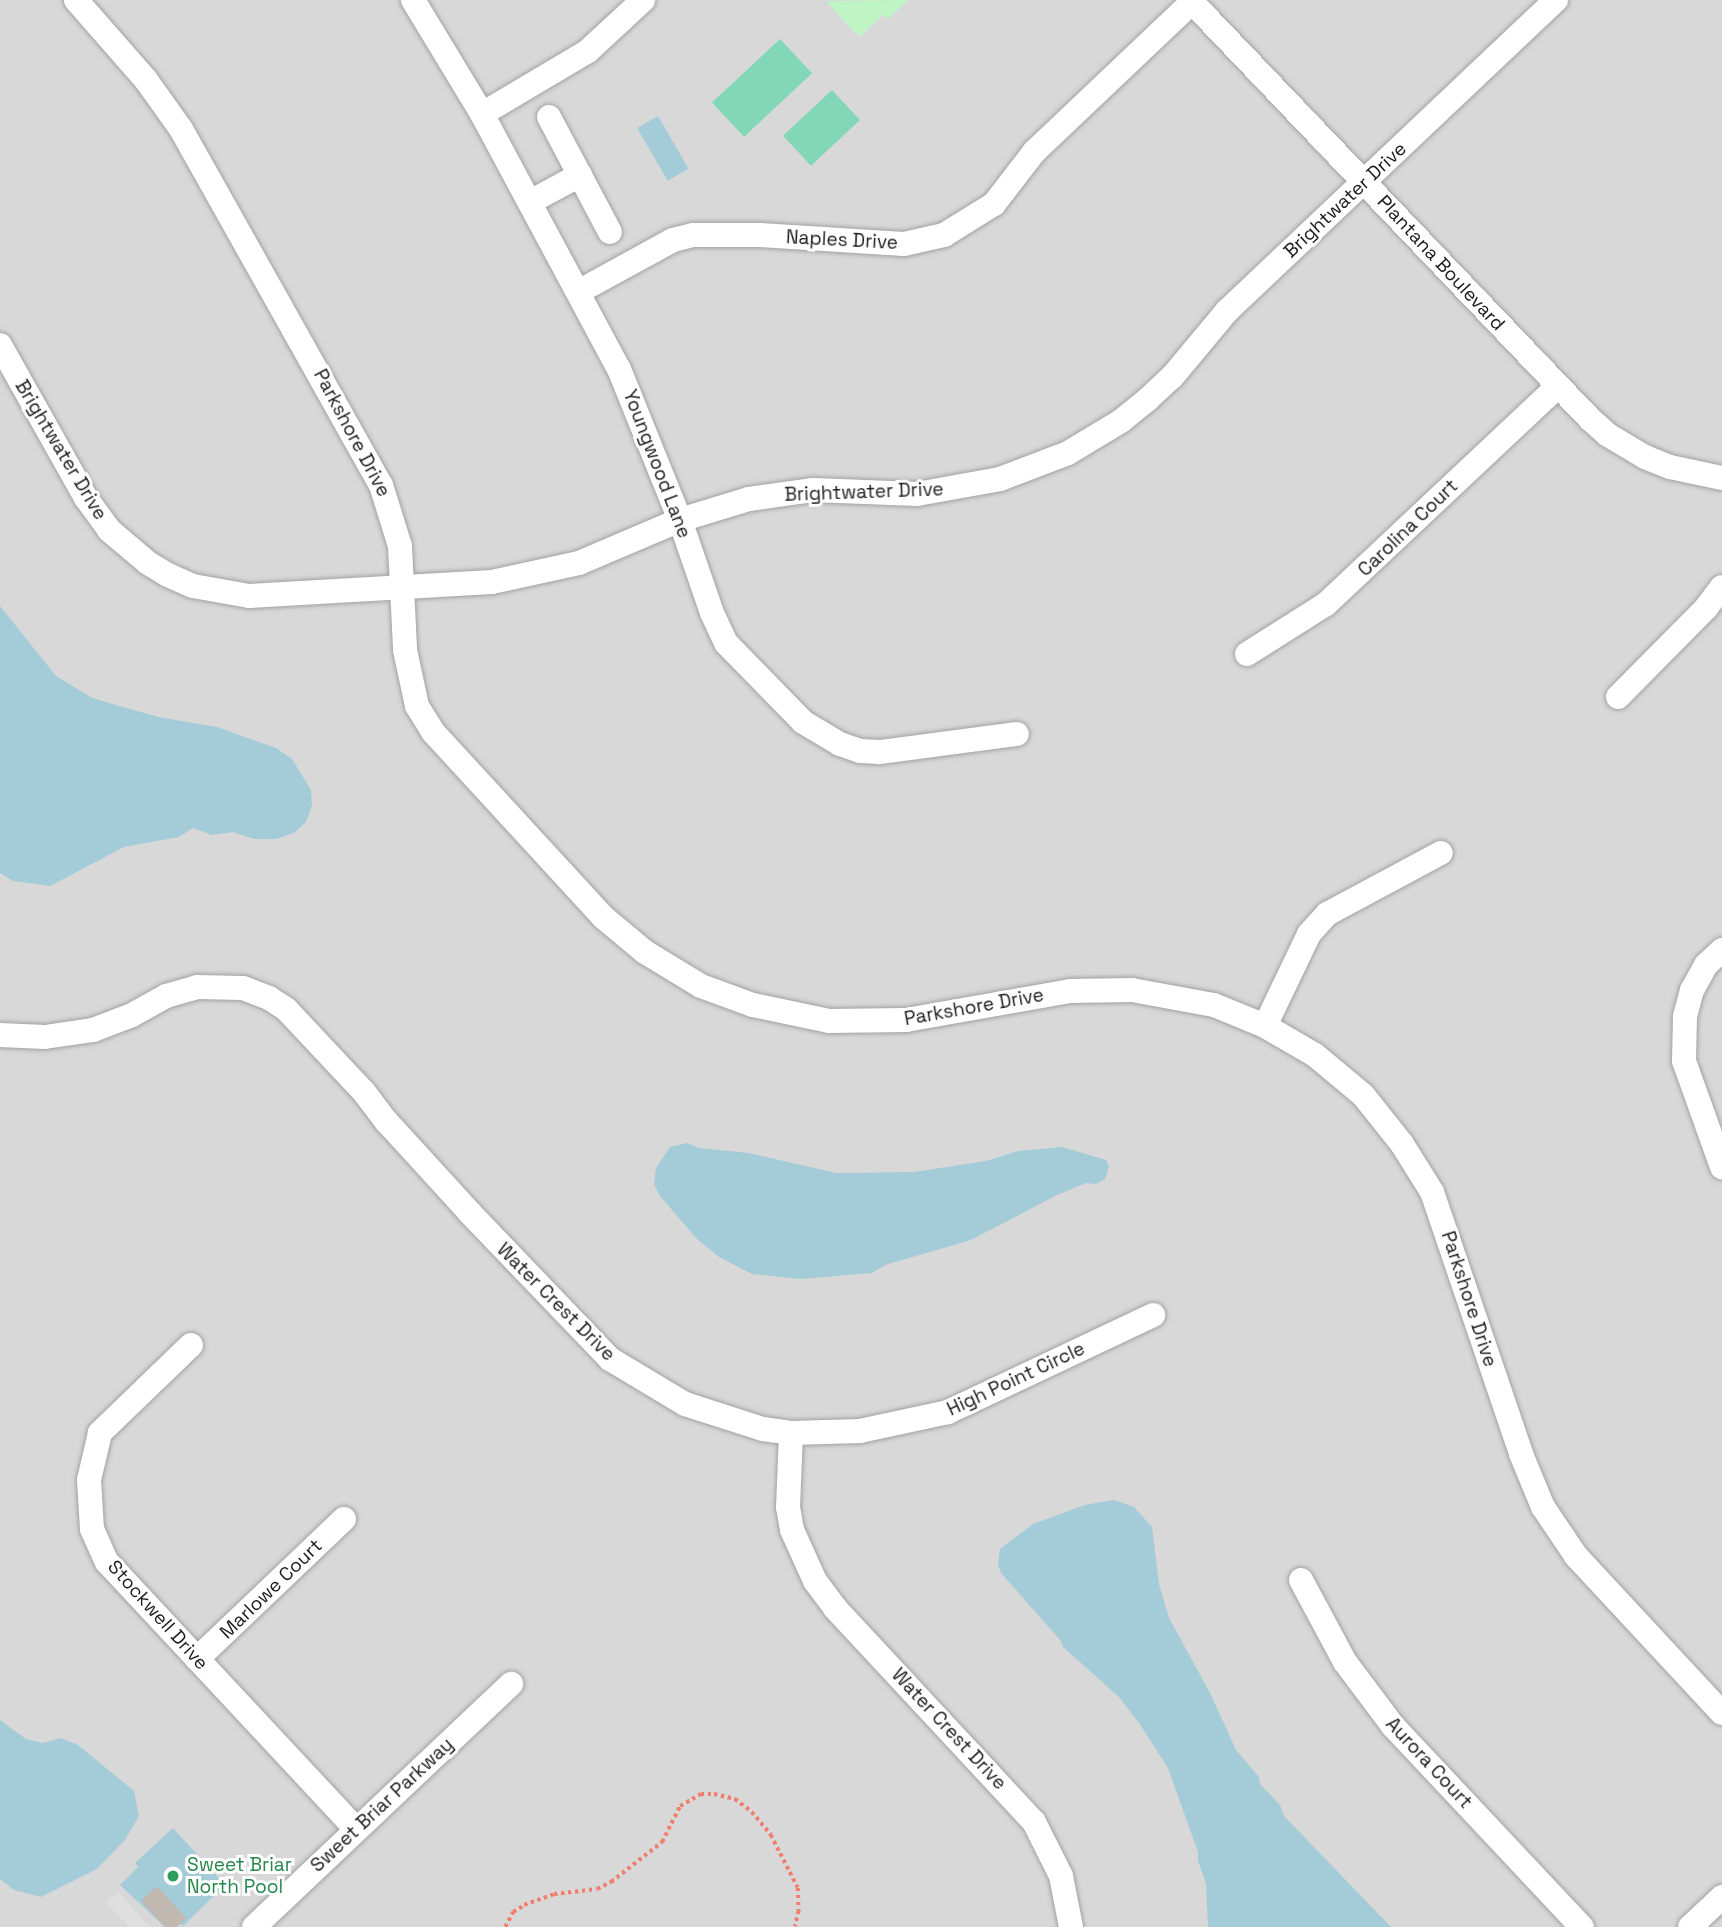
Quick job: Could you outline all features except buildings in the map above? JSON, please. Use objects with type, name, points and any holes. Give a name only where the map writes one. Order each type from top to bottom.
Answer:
[{"type":"street","name":"Parkshore Drive","points":[[76,0],[146,80],[181,129],[361,445],[390,505],[397,528],[405,650],[417,706],[433,732],[603,917],[645,952],[701,986],[753,1005],[830,1021],[906,1020],[1069,991],[1132,990],[1214,1006],[1265,1026],[1315,1055],[1363,1095],[1402,1144],[1432,1192],[1521,1454],[1543,1507],[1576,1556],[1722,1713]]},
{"type":"street","name":"Youngwood Lane","points":[[413,0],[482,114],[619,369],[680,520],[712,613],[726,643],[803,722],[824,737],[860,751],[880,751],[1017,734]]},
{"type":"street","points":[[482,114],[588,51],[643,0]]},
{"type":"street","name":"Brightwater Drive","points":[[0,345],[86,498],[109,530],[148,563],[193,586],[249,596],[344,593],[400,585],[492,582],[579,563],[680,520],[781,493],[813,490],[917,494],[1000,479],[1068,453],[1121,421],[1148,399],[1172,377],[1227,311],[1556,0]]},
{"type":"street","name":"Plantana Boulevard","points":[[1191,1],[1589,418],[1625,446],[1670,467],[1722,478]]},
{"type":"street","name":"Naples Drive","points":[[578,292],[673,240],[693,235],[760,235],[904,244],[944,235],[994,204],[1034,152],[1191,1]]},
{"type":"street","points":[[550,117],[610,232]]},
{"type":"street","points":[[530,202],[580,175]]},
{"type":"street","name":"Carolina Court","points":[[1247,654],[1326,604],[1558,386]]},
{"type":"street","points":[[1618,697],[1706,608],[1722,587]]},
{"type":"street","points":[[1265,1026],[1309,934],[1327,914],[1441,853]]},
{"type":"street","points":[[1722,950],[1706,965],[1692,990],[1685,1017],[1684,1061],[1722,1167]]},
{"type":"street","name":"Water Crest Drive","points":[[0,1035],[46,1037],[93,1030],[132,1015],[166,996],[197,987],[243,988],[269,998],[303,1025],[470,1213],[610,1359],[685,1404],[763,1429],[791,1433],[788,1507],[792,1530],[815,1581],[835,1608],[1034,1822],[1061,1876],[1071,1927]]},
{"type":"street","name":"High Point Circle","points":[[791,1433],[860,1431],[948,1412],[1153,1315]]},
{"type":"street","name":"Stockwell Drive","points":[[191,1345],[100,1433],[89,1480],[92,1529],[107,1562],[356,1829]]},
{"type":"street","name":"Marlowe Court","points":[[197,1659],[344,1519]]},
{"type":"street","name":"Aurora Court","points":[[1301,1580],[1345,1662],[1393,1726],[1582,1927]]},
{"type":"street","name":"Sweet Briar Parkway","points":[[254,1927],[511,1684]]},
{"type":"street","points":[[1690,1927],[1722,1897]]},
{"type":"path","points":[[505,1927],[513,1912],[524,1905],[554,1894],[597,1889],[611,1882],[662,1842],[680,1806],[701,1794],[736,1799],[752,1812],[771,1835],[798,1888],[799,1911],[795,1927]]},
{"type":"shaded area","points":[[0,0],[1722,0],[1722,1927],[0,1927]]},
{"type":"shaded area","points":[[118,1892],[150,1927],[129,1927],[106,1902]]},
{"type":"green space","points":[[908,0],[888,19],[883,15],[859,37],[826,1]]},
{"type":"green space","points":[[780,39],[812,73],[744,137],[712,102]]},
{"type":"green space","points":[[832,90],[860,120],[811,166],[783,136]]},
{"type":"water","points":[[658,116],[688,169],[668,181],[637,128]]},
{"type":"water","points":[[0,606],[56,676],[92,698],[158,717],[217,727],[276,748],[292,759],[311,790],[312,806],[306,822],[294,833],[276,839],[254,839],[233,832],[212,835],[193,828],[179,837],[124,847],[50,886],[13,881],[0,873]]},
{"type":"water","points":[[687,1143],[699,1148],[749,1153],[836,1173],[914,1172],[986,1161],[1018,1151],[1062,1147],[1106,1160],[1109,1166],[1105,1179],[1096,1184],[1086,1183],[1057,1195],[971,1240],[885,1265],[872,1273],[800,1279],[752,1274],[719,1257],[697,1239],[660,1196],[654,1184],[656,1168],[670,1147]]},
{"type":"water","points":[[1114,1500],[1134,1507],[1152,1527],[1159,1584],[1169,1618],[1210,1693],[1236,1750],[1259,1777],[1260,1784],[1280,1805],[1284,1816],[1391,1927],[1208,1927],[1206,1884],[1198,1861],[1198,1852],[1168,1768],[1118,1696],[1063,1647],[1061,1641],[1001,1573],[998,1564],[1000,1549],[1033,1524],[1085,1505]]},
{"type":"water","points":[[0,1720],[26,1739],[43,1743],[61,1738],[78,1745],[134,1791],[139,1816],[125,1840],[97,1869],[41,1897],[14,1890],[0,1879]]},
{"type":"water","name":"Sweet Briar North Pool","points":[[173,1828],[225,1885],[183,1926],[180,1924],[165,1927],[120,1885],[138,1867],[135,1863]]},
{"type":"place","name":"Sweet Briar North Pool","points":[[173,1876]]}]
